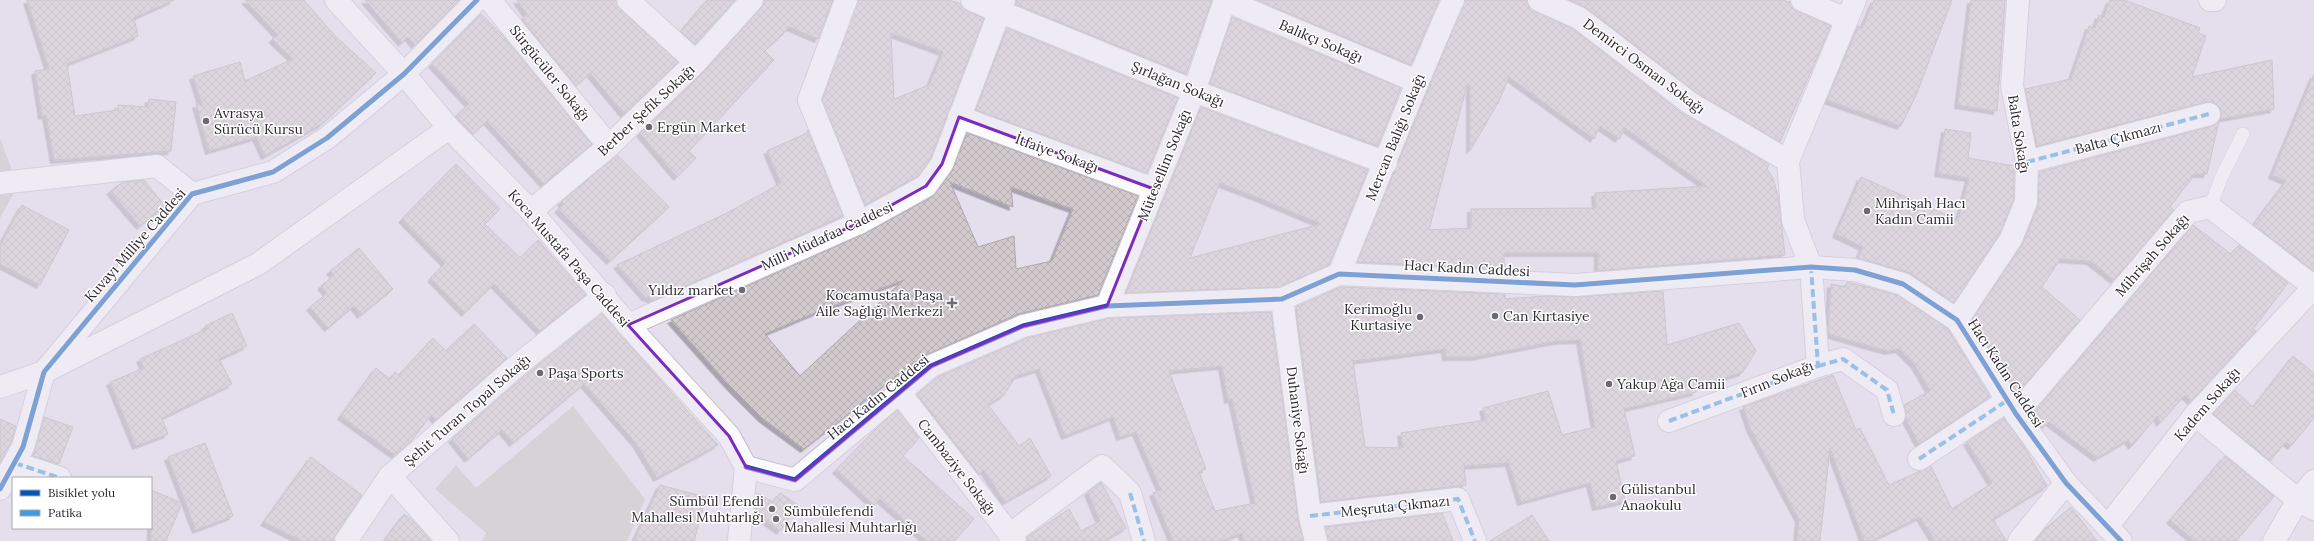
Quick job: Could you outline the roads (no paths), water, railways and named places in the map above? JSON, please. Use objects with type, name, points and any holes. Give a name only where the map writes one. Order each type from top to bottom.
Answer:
[{"type":"street","name":"Koca Mustafa Paşa Caddesi","points":[[336,0],[404,74],[449,128],[531,211],[605,296],[628,325],[729,436],[746,467]]},
{"type":"street","name":"Kuvayı Milliye Caddesi","points":[[44,372],[192,194],[273,172],[327,138],[404,74],[477,0]]},
{"type":"street","name":"Sürgücüler Sokağı","points":[[490,0],[609,146]]},
{"type":"street","points":[[628,0],[696,62]]},
{"type":"street","name":"Berber Şefik Sokağı","points":[[531,211],[609,146],[696,62],[752,0]]},
{"type":"street","points":[[846,0],[809,100],[859,223]]},
{"type":"street","name":"Şırlağan Sokağı","points":[[972,0],[1002,6],[1194,91],[1386,163]]},
{"type":"street","name":"Balıkçı Sokağı","points":[[1225,0],[1416,81]]},
{"type":"street","name":"Mütesellim Sokağı","points":[[1107,306],[1194,91],[1225,0]]},
{"type":"street","name":"Mercan Balığı Sokağı","points":[[1339,274],[1386,163],[1416,81],[1452,0]]},
{"type":"street","name":"Demirci Osman Sokağı","points":[[1539,0],[1579,18],[1690,103],[1788,161]]},
{"type":"street","points":[[1802,0],[1846,19]]},
{"type":"street","points":[[1788,161],[1855,0]]},
{"type":"street","name":"Balta Sokağı","points":[[1957,320],[2012,239],[2026,202],[2027,162],[2012,86],[2018,0]]},
{"type":"street","points":[[2210,0],[2215,0]]},
{"type":"street","name":"Milli Müdafaa Caddesi","points":[[628,325],[859,223],[926,186],[942,164],[1002,6]]},
{"type":"street","name":"Balta Çıkmazı","points":[[2027,162],[2209,114]]},
{"type":"street","name":"İtfaiye Sokağı","points":[[959,117],[1154,189]]},
{"type":"street","points":[[0,387],[44,372],[258,264],[449,128]]},
{"type":"street","name":"Fırın Sokağı","points":[[1669,421],[1818,366],[1810,267],[1793,220],[1788,161]]},
{"type":"street","points":[[0,184],[157,166],[192,194]]},
{"type":"street","points":[[2210,207],[2314,287]]},
{"type":"street","name":"Mihrişah Sokağı","points":[[1918,459],[2012,407],[2188,212],[2210,207]]},
{"type":"street","name":"Hacı Kadın Caddesi","points":[[746,467],[795,480],[931,366],[1023,326],[1107,306],[1282,299],[1339,274],[1574,285],[1810,267],[1856,270],[1903,284],[1957,320],[2012,407],[2066,483],[2114,534]]},
{"type":"street","name":"Kadem Sokağı","points":[[2114,534],[2195,415],[2314,287]]},
{"type":"street","name":"Şehit Turan Topal Sokağı","points":[[346,541],[390,476],[519,364],[605,296]]},
{"type":"street","name":"Duhaniye Sokağı","points":[[1282,299],[1310,516],[1316,541]]},
{"type":"street","points":[[1818,366],[1843,359],[1887,390],[1894,415]]},
{"type":"street","points":[[0,489],[23,447],[44,372]]},
{"type":"street","name":"Cambaziye Sokağı","points":[[899,392],[1012,538]]},
{"type":"street","points":[[2195,415],[2306,505]]},
{"type":"street","points":[[15,463],[57,477]]},
{"type":"street","points":[[1012,538],[1102,466],[1130,493],[1144,541]]},
{"type":"street","points":[[739,541],[746,467]]},
{"type":"street","points":[[390,476],[448,541]]},
{"type":"street","points":[[2274,541],[2306,505],[2314,481]]},
{"type":"street","points":[[2019,541],[2066,483]]},
{"type":"street","name":"Meşruta Çıkmazı","points":[[1310,516],[1458,499],[1475,541]]},
{"type":"lane","points":[[2210,207],[2222,176],[2243,134]]},
{"type":"place","name":"Avrasya Sürücü Kursu","points":[[206,121]]},
{"type":"place","name":"Ergün Market","points":[[649,127]]},
{"type":"place","name":"Mihrişah Hacı Kadın Camii","points":[[1867,211]]},
{"type":"place","name":"Yıldız market","points":[[742,290]]},
{"type":"place","name":"Kocamustafa Paşa Aile Sağlığı Merkezi","points":[[952,303]]},
{"type":"place","name":"Can Kırtasiye","points":[[1495,316]]},
{"type":"place","name":"Kerimoğlu Kurtasiye","points":[[1420,317]]},
{"type":"place","name":"Paşa Sports","points":[[540,373]]},
{"type":"place","name":"Yakup Ağa Camii","points":[[1609,384]]},
{"type":"place","name":"Gülistanbul Anaokulu","points":[[1613,497]]},
{"type":"place","name":"Sümbül Efendi Mahallesi Muhtarlığı","points":[[772,509]]},
{"type":"place","name":"Sümbülefendi Mahallesi Muhtarlığı","points":[[776,519]]}]
